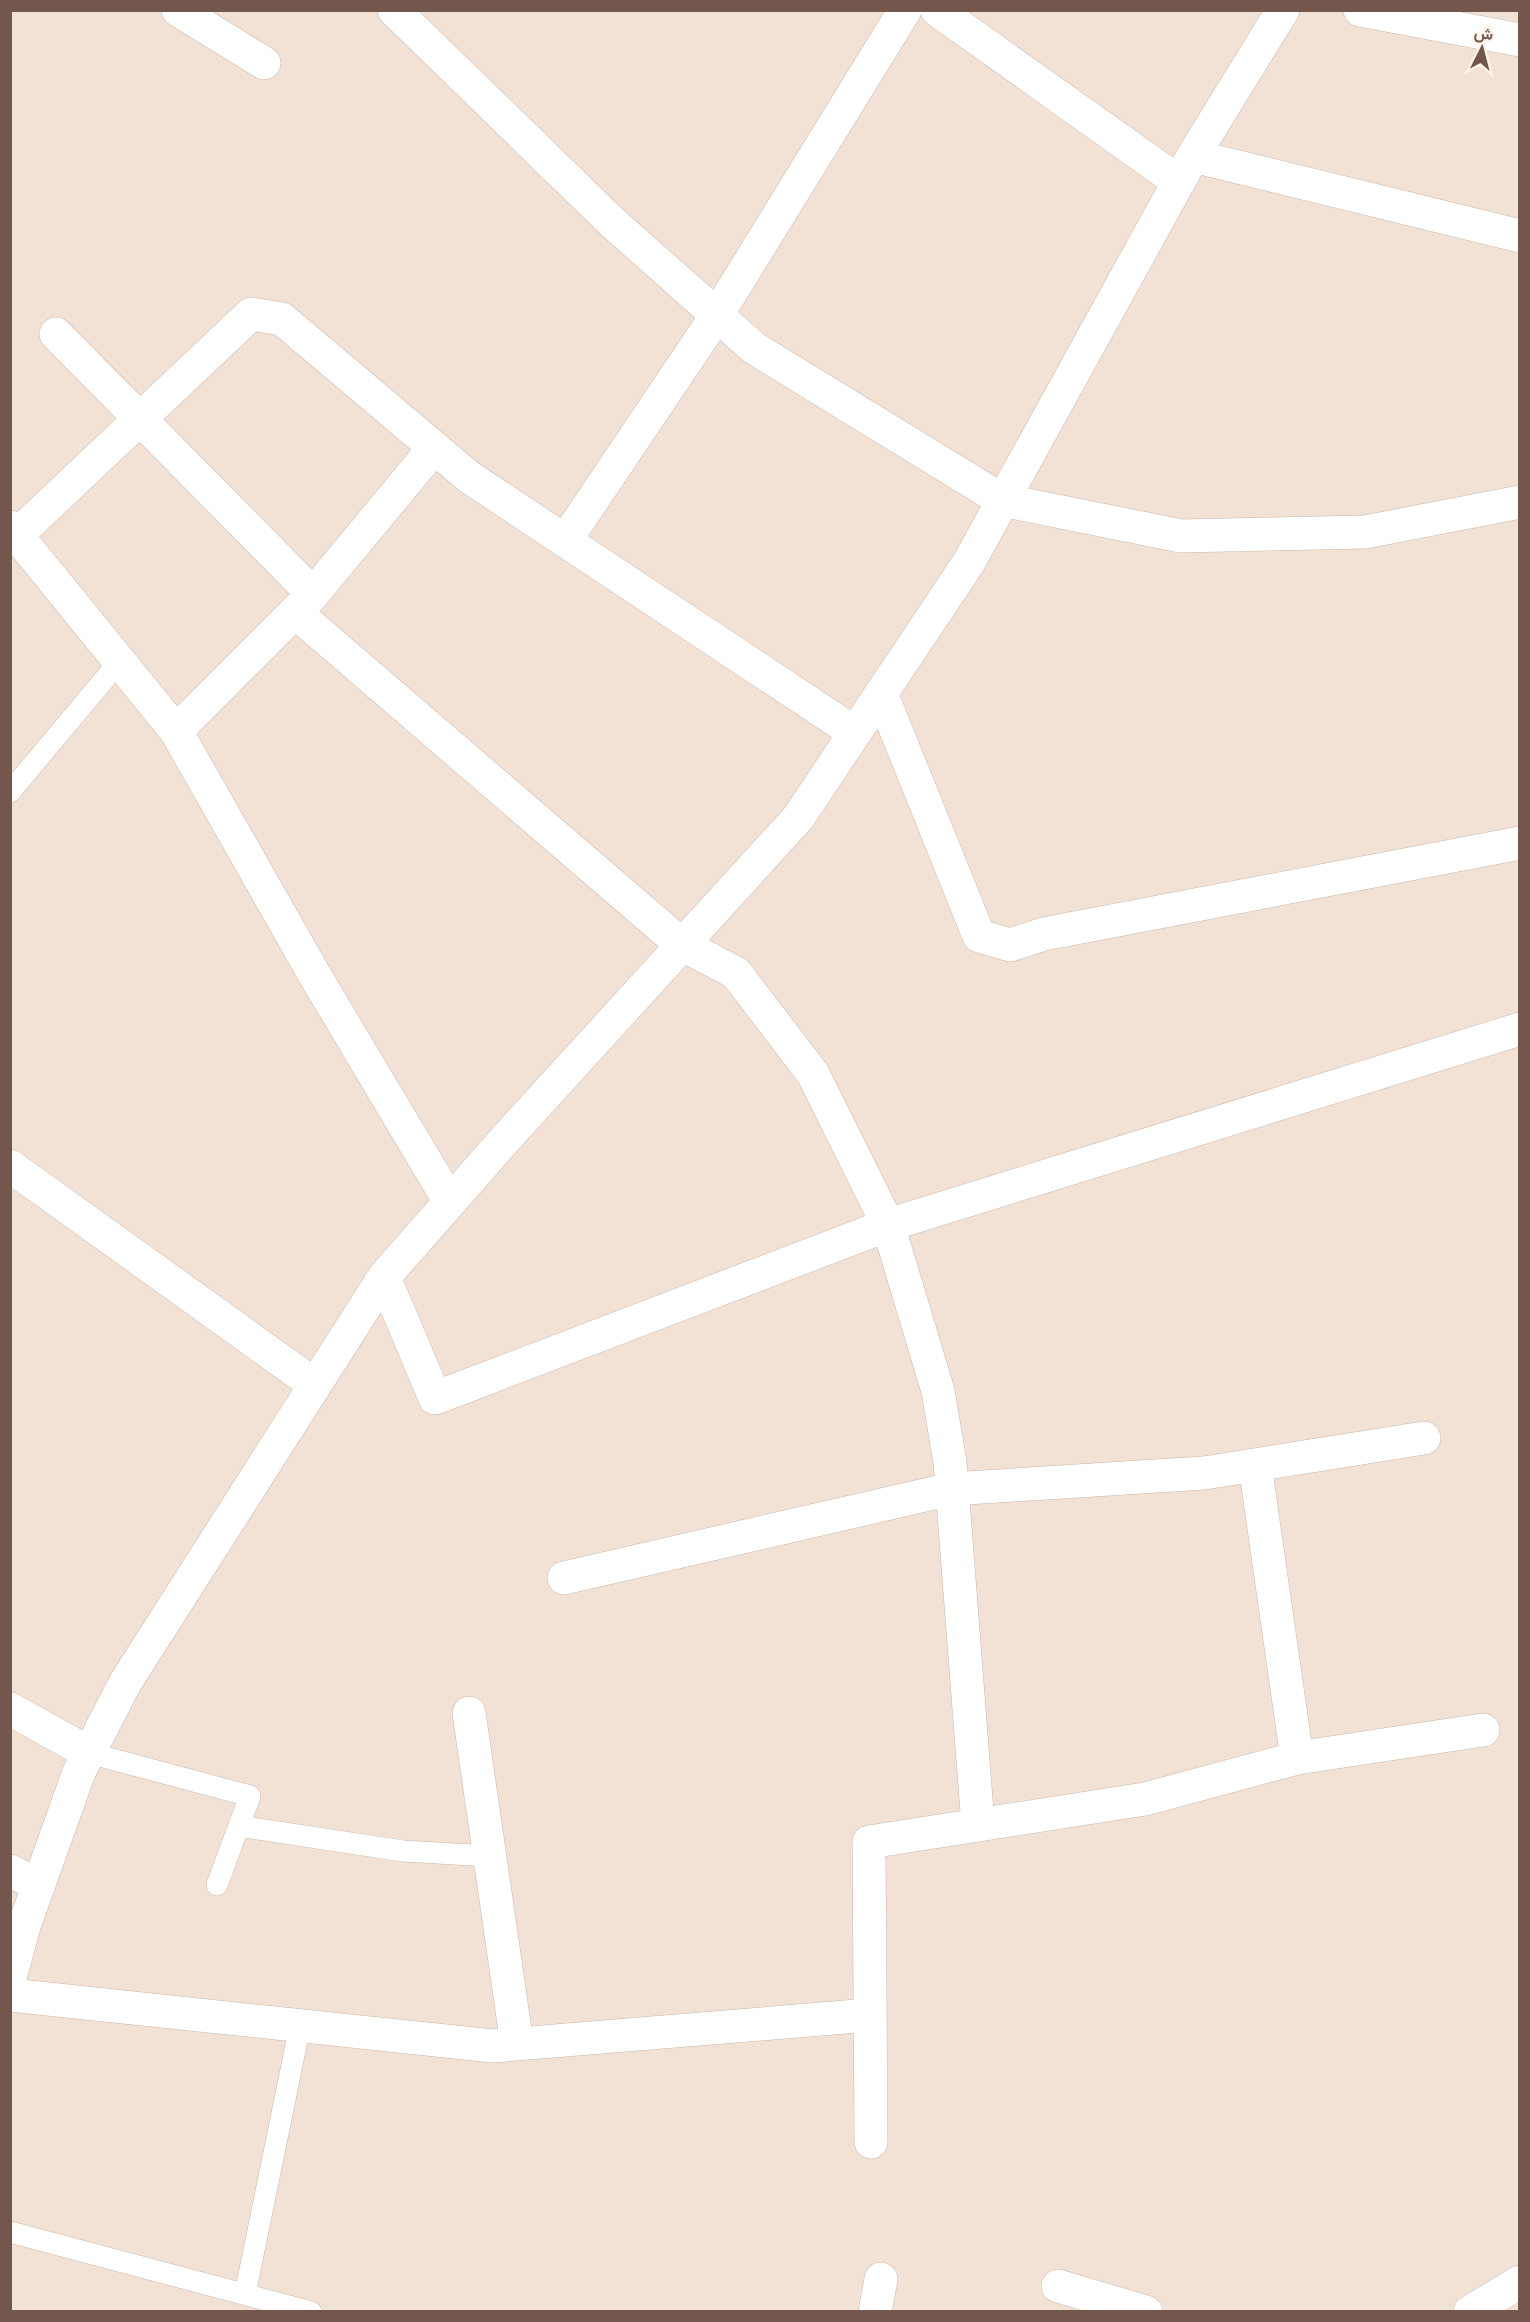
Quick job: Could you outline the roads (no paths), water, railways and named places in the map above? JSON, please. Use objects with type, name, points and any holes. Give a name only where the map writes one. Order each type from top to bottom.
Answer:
[{"type":"street","points":[[178,10],[264,63]]},
{"type":"street","points":[[394,10],[613,223],[754,348],[1002,500],[1181,536],[1365,532],[1520,502]]},
{"type":"street","points":[[564,541],[717,315],[905,10]]},
{"type":"street","points":[[937,10],[1186,169],[1520,236]]},
{"type":"street","points":[[10,1978],[24,1926],[25,1878],[125,1683],[384,1277],[681,944],[798,818],[969,562],[1186,169],[1283,10]]},
{"type":"street","points":[[1360,10],[1520,40]]},
{"type":"street","points":[[450,1202],[314,974],[176,731],[14,531],[138,420],[251,314],[282,320],[469,477],[855,733]]},
{"type":"street","points":[[56,334],[138,420],[304,603],[681,944],[736,974],[813,1074],[888,1225],[938,1390],[950,1462],[978,1825]]},
{"type":"street","points":[[176,731],[304,603],[434,448]]},
{"type":"street","points":[[881,693],[979,936],[1010,945],[1044,934],[1520,843]]},
{"type":"street","points":[[384,1277],[435,1398],[888,1225],[1520,1029]]},
{"type":"street","points":[[10,1166],[315,1385]]},
{"type":"street","points":[[564,1578],[951,1489],[1204,1473],[1424,1438]]},
{"type":"street","points":[[1255,1465],[1297,1758]]},
{"type":"street","points":[[10,1709],[89,1753]]},
{"type":"street","points":[[469,1713],[517,2044]]},
{"type":"street","points":[[871,2142],[869,1842],[1144,1798],[1297,1758],[1483,1730]]},
{"type":"street","points":[[10,1995],[493,2046],[870,2015]]},
{"type":"street","points":[[875,2312],[881,2279]]},
{"type":"street","points":[[1470,2312],[1520,2282]]},
{"type":"street","points":[[1058,2286],[1146,2312]]},
{"type":"lane","points":[[10,792],[119,662]]},
{"type":"lane","points":[[89,1753],[250,1796],[217,1885]]},
{"type":"lane","points":[[239,1826],[403,1851],[489,1856]]},
{"type":"lane","points":[[245,2294],[300,2026]]},
{"type":"lane","points":[[10,2232],[311,2312]]}]
